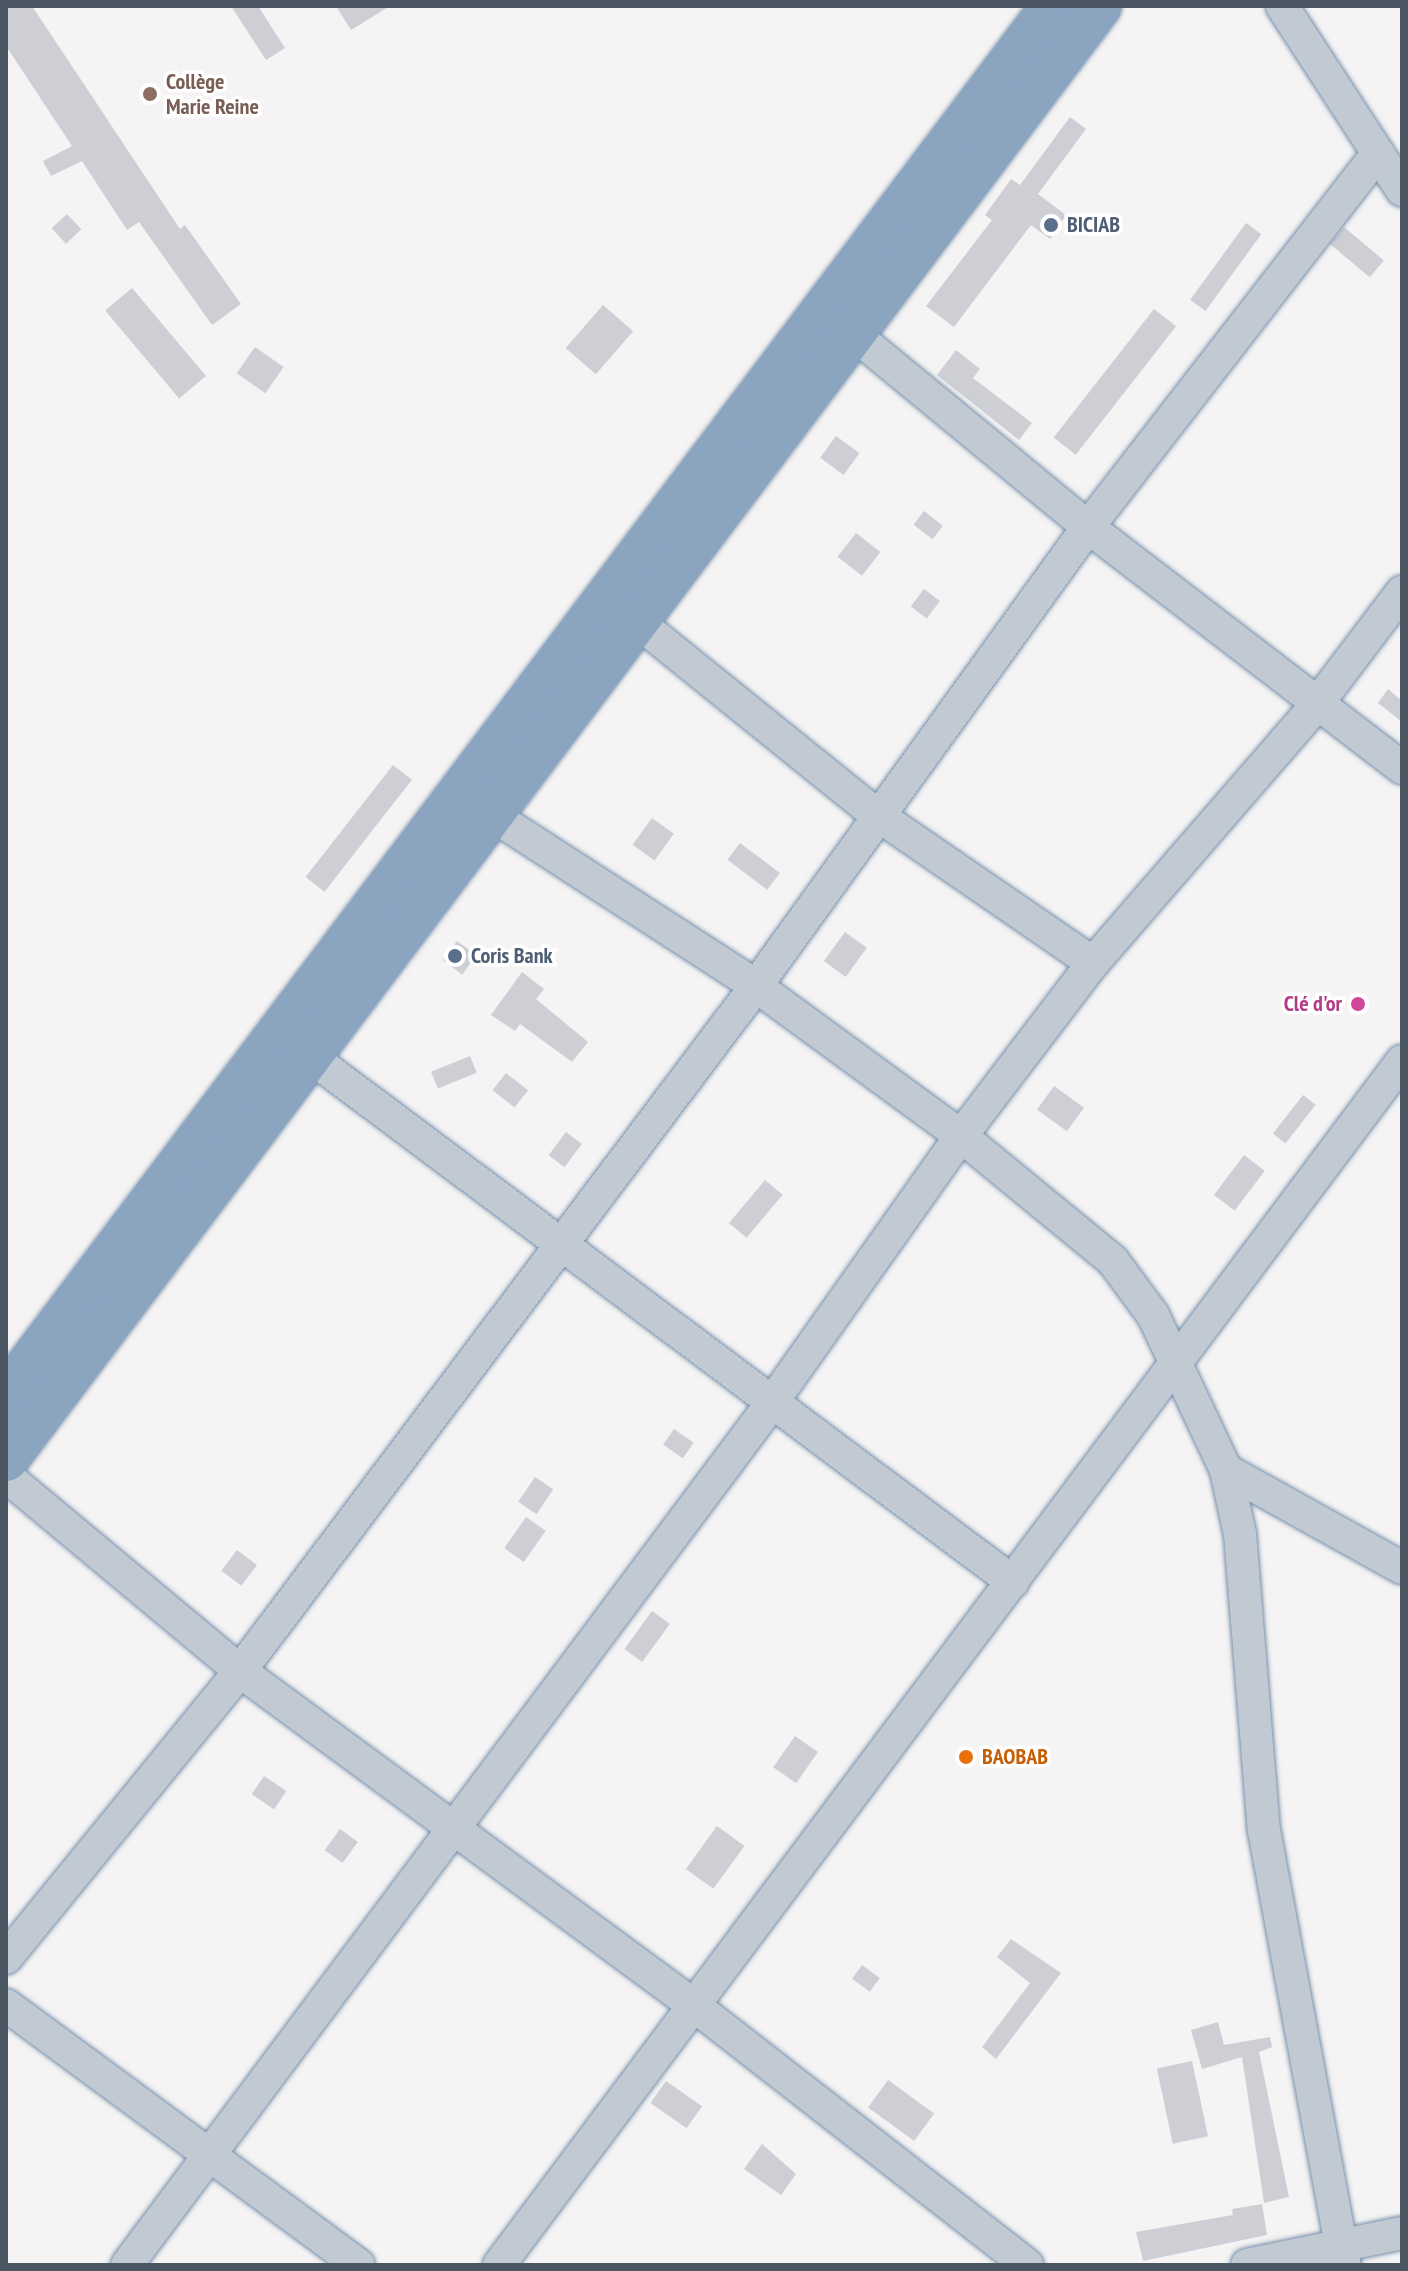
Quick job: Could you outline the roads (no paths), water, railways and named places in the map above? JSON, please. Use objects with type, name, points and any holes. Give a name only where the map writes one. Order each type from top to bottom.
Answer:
[{"type":"highway","points":[[6,1459],[312,1058],[475,804],[639,623],[1054,6]]},
{"type":"highway","points":[[6,1396],[475,804],[840,322],[1099,6]]},
{"type":"street","points":[[1282,6],[1402,190]]},
{"type":"street","points":[[6,1958],[240,1671],[756,986],[876,814],[1088,527],[1378,153]]},
{"type":"street","points":[[840,322],[1088,527],[1402,768]]},
{"type":"street","points":[[127,2265],[215,2155],[771,1404],[961,1136],[1093,963],[1317,704],[1402,592]]},
{"type":"street","points":[[639,623],[876,814],[1093,963]]},
{"type":"street","points":[[475,804],[756,986],[961,1136],[1113,1261],[1153,1315],[1172,1365],[1226,1470],[1240,1534],[1264,1830],[1343,2255]]},
{"type":"street","points":[[312,1058],[558,1246],[1013,1582]]},
{"type":"street","points":[[499,2265],[1402,1061]]},
{"type":"street","points":[[1226,1470],[1402,1568]]},
{"type":"street","points":[[6,1476],[240,1671],[692,2004],[1027,2265]]},
{"type":"street","points":[[6,2005],[215,2155],[359,2265]]},
{"type":"street","points":[[1247,2265],[1343,2255],[1402,2233]]},
{"type":"place","name":"Collège Marie Reine","points":[[150,94]]},
{"type":"place","name":"BICIAB","points":[[1051,225]]},
{"type":"place","name":"Coris Bank","points":[[455,956]]},
{"type":"place","name":"Clé d'or","points":[[1358,1004]]},
{"type":"place","name":"BAOBAB","points":[[966,1757]]}]
